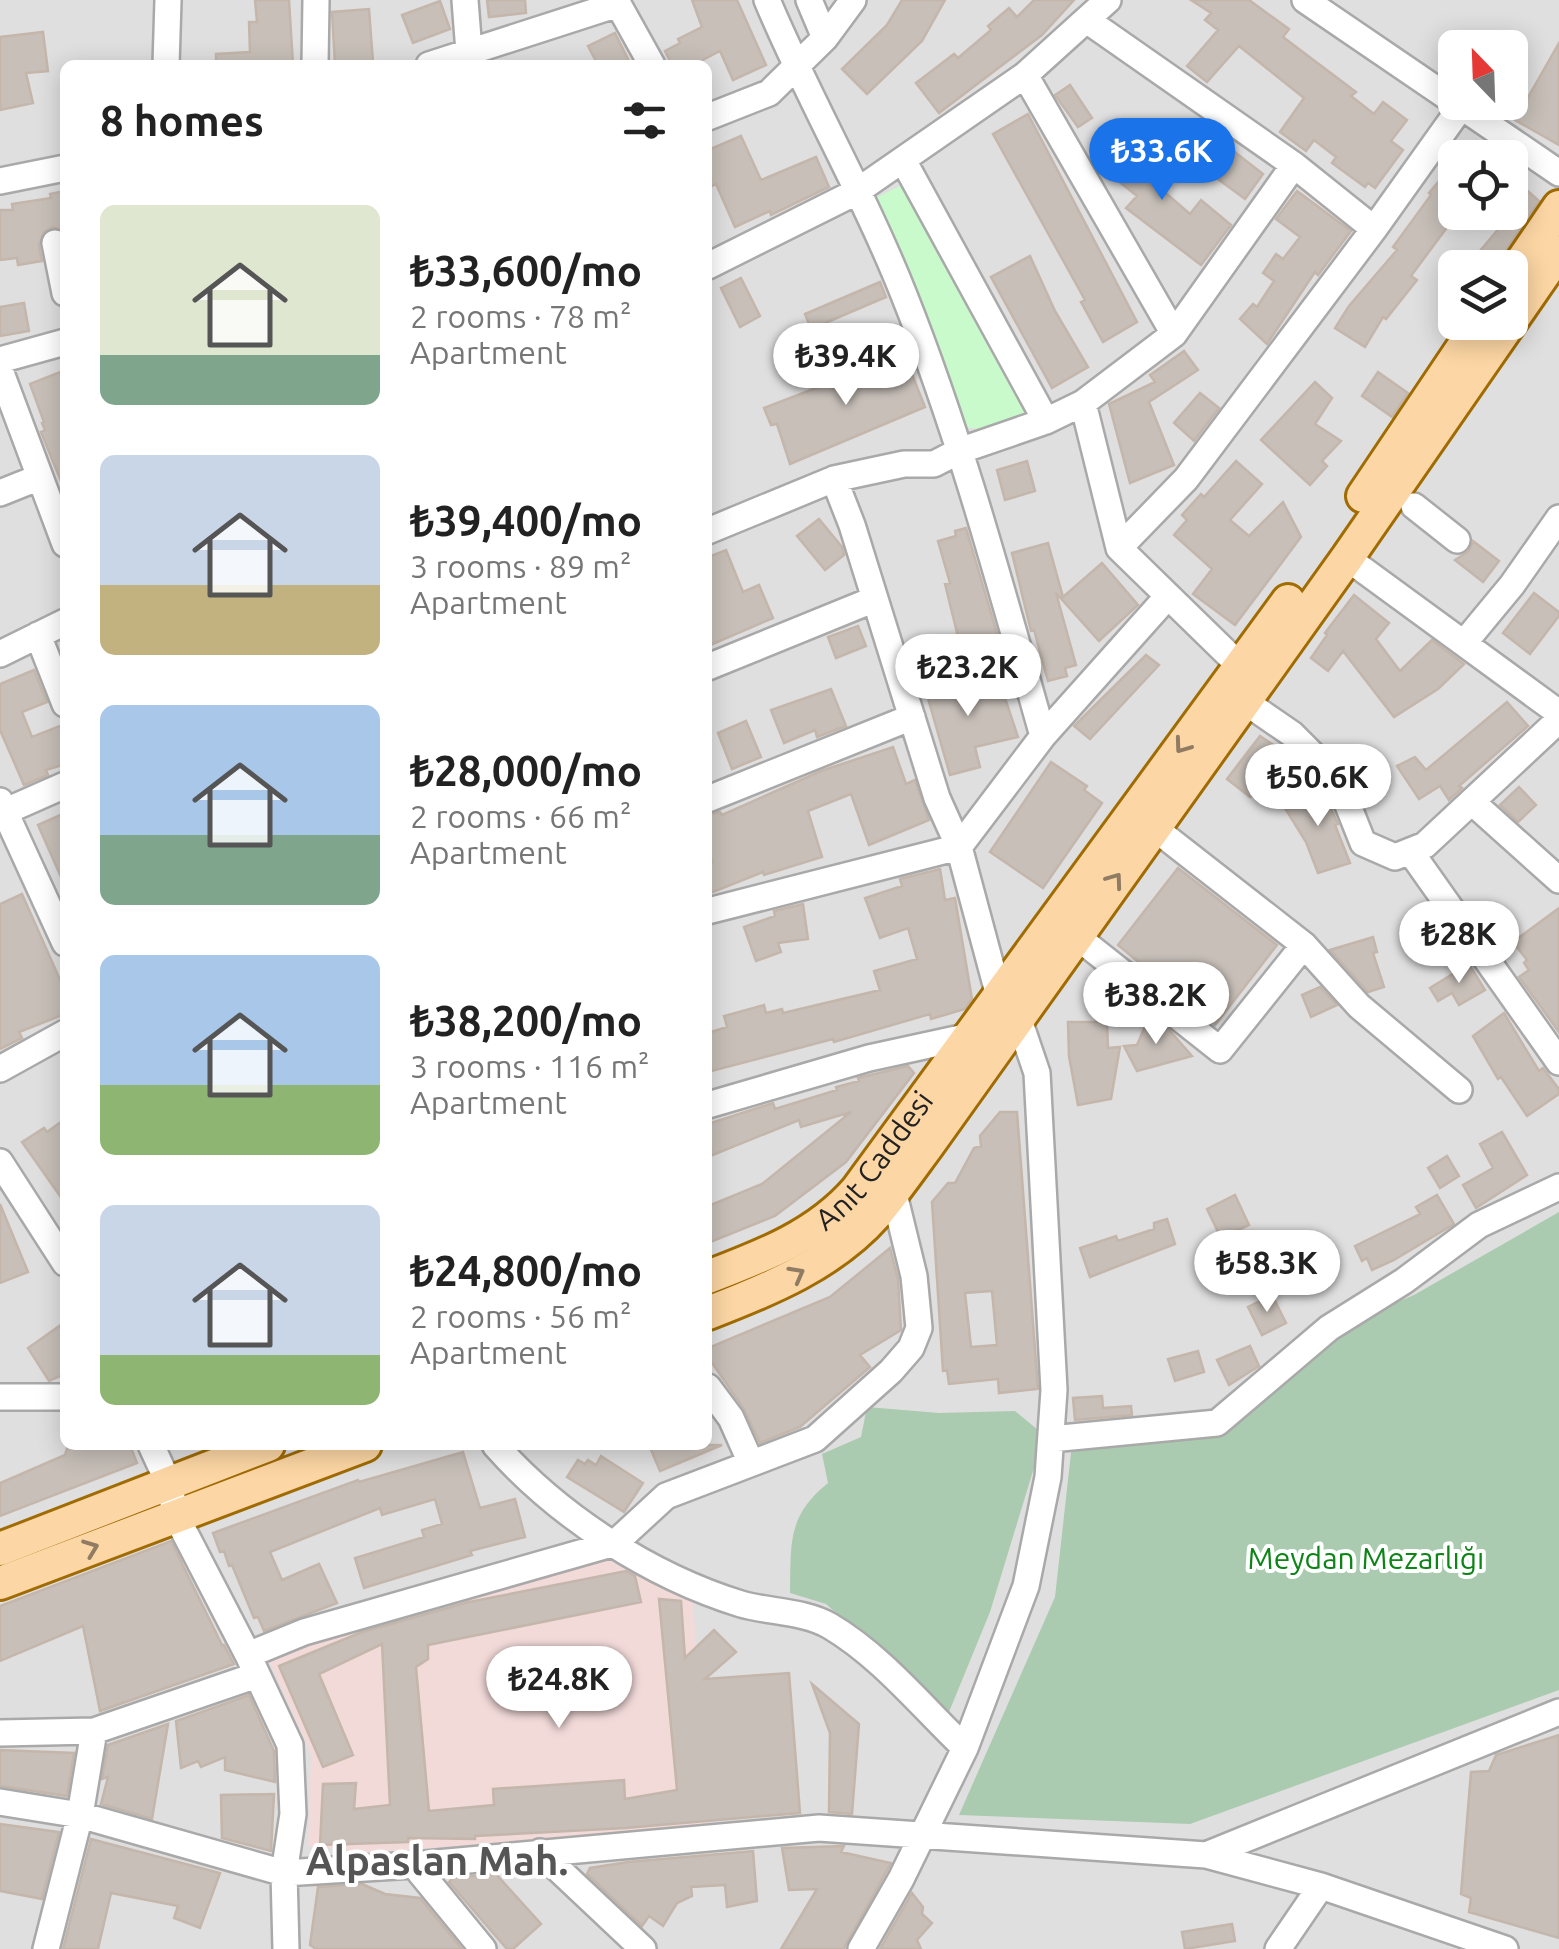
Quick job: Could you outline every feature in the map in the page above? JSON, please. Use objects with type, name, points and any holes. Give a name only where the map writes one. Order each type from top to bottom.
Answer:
[{"type":"main road","points":[[1528,252],[1559,206]]},
{"type":"main road","points":[[1008,1006],[1076,936],[1347,558],[1559,252]]},
{"type":"main road","points":[[712,1311],[772,1287],[831,1253],[856,1234],[894,1190],[1008,1006],[1468,340]]},
{"type":"main road","name":"Anıt Caddesi","points":[[712,1275],[774,1252],[842,1207],[970,1036],[1008,1006]]},
{"type":"main road","points":[[0,1549],[255,1450]]},
{"type":"main road","points":[[0,1582],[352,1450]]},
{"type":"street","points":[[166,60],[168,0]]},
{"type":"street","points":[[315,60],[316,0]]},
{"type":"street","points":[[464,0],[469,52]]},
{"type":"street","points":[[767,0],[904,294],[959,451],[1043,736]]},
{"type":"street","points":[[809,0],[825,38]]},
{"type":"street","points":[[712,115],[769,93],[825,38],[853,0]]},
{"type":"street","points":[[712,264],[856,192],[1025,75],[1108,0]]},
{"type":"street","points":[[445,60],[598,4],[618,4],[649,60]]},
{"type":"street","points":[[1322,5],[1438,91]]},
{"type":"street","points":[[1088,20],[1294,165],[1374,229]]},
{"type":"street","points":[[1025,75],[1174,334]]},
{"type":"street","points":[[1119,548],[1186,479],[1451,120]]},
{"type":"street","points":[[1480,120],[1559,173]]},
{"type":"street","points":[[903,160],[1046,421]]},
{"type":"street","points":[[712,529],[834,479],[904,464],[934,464],[1083,403],[1174,334],[1294,165]]},
{"type":"street","points":[[0,181],[60,169]]},
{"type":"street","points":[[55,243],[60,268]]},
{"type":"street","points":[[0,360],[60,343]]},
{"type":"street","points":[[0,370],[60,531]]},
{"type":"street","points":[[1083,403],[1119,548],[1240,666]]},
{"type":"street","points":[[0,493],[40,477]]},
{"type":"street","points":[[834,479],[937,798],[959,847],[1008,1006],[1038,1073],[1054,1390],[1048,1477],[1026,1586],[965,1748],[901,1879],[860,1949]]},
{"type":"street","points":[[1414,506],[1457,540]]},
{"type":"street","points":[[1464,643],[1512,585],[1559,518]]},
{"type":"street","points":[[1244,701],[1292,734],[1338,780],[1362,844],[1395,857],[1426,845],[1559,716],[1347,558]]},
{"type":"street","points":[[712,910],[959,847],[1043,736],[1168,596]]},
{"type":"street","points":[[712,665],[874,599]]},
{"type":"street","points":[[0,654],[60,624]]},
{"type":"street","points":[[38,635],[60,691]]},
{"type":"street","points":[[712,798],[912,717]]},
{"type":"street","points":[[60,787],[2,806],[8,844],[60,933]]},
{"type":"street","points":[[1472,802],[1559,880]]},
{"type":"street","points":[[1154,827],[1304,944],[1359,1006],[1459,1090]]},
{"type":"street","points":[[1410,851],[1559,1062]]},
{"type":"street","points":[[1076,936],[1220,1050],[1304,944]]},
{"type":"street","points":[[0,1069],[60,1036]]},
{"type":"street","points":[[712,1105],[869,1058],[970,1036]]},
{"type":"street","points":[[4,1179],[60,1256]]},
{"type":"street","points":[[1051,1439],[1217,1423],[1329,1328],[1404,1281],[1478,1225],[1559,1187]]},
{"type":"street","points":[[0,1733],[94,1731],[253,1665],[304,1632],[615,1543],[666,1496],[815,1439],[891,1371],[911,1348],[919,1328],[914,1276],[894,1190]]},
{"type":"street","points":[[712,1392],[731,1418],[751,1463]]},
{"type":"street","points":[[0,1397],[60,1396]]},
{"type":"street","points":[[154,1450],[169,1484],[176,1516],[290,1745],[293,1814],[284,1873],[290,1946]]},
{"type":"street","points":[[499,1450],[586,1526],[683,1583],[744,1605],[826,1623],[860,1647],[965,1748]]},
{"type":"street","points":[[1206,1855],[1559,1712]]},
{"type":"street","points":[[46,1949],[80,1815],[94,1731]]},
{"type":"street","points":[[0,1802],[80,1815],[284,1873],[818,1828],[1206,1855],[1321,1886],[1465,1942],[1505,1949]]},
{"type":"street","points":[[540,1852],[632,1945]]},
{"type":"street","points":[[414,1865],[482,1949]]},
{"type":"street","points":[[1278,1949],[1321,1886]]},
{"type":"shaded area","points":[[0,0],[1559,0],[1559,1949],[0,1949]]},
{"type":"shaded area","points":[[610,1560],[693,1599],[707,1831],[368,1852],[308,1846],[311,1754],[267,1656],[414,1606]]},
{"type":"green space","points":[[906,183],[1031,414],[1002,431],[963,427],[872,200]]},
{"type":"green space","name":"Meydan Mezarlığı","points":[[1559,1212],[1559,1690],[1190,1824],[959,1815],[1055,1597],[1072,1444],[1222,1434],[1359,1318],[1414,1295]]},
{"type":"green space","points":[[867,1407],[939,1413],[1015,1411],[1044,1435],[990,1612],[949,1712],[826,1604],[790,1593],[792,1545],[798,1519],[828,1483],[822,1454],[861,1437]]},
{"type":"building","points":[[255,0],[289,0],[293,60],[216,60],[216,54],[250,52],[249,22],[257,22]]},
{"type":"building","points":[[487,0],[525,0],[526,13],[489,17]]},
{"type":"building","points":[[692,0],[737,0],[766,65],[733,80],[720,51],[703,60],[670,60],[665,51],[702,27]]},
{"type":"building","points":[[902,0],[945,0],[922,41],[867,94],[842,69],[887,25]]},
{"type":"building","points":[[1034,0],[1074,0],[1042,35],[939,113],[916,83],[954,54],[958,58],[991,30],[988,26],[1009,8],[1017,17]]},
{"type":"building","points":[[1191,0],[1249,0],[1289,29],[1283,37],[1356,92],[1351,96],[1374,114],[1383,102],[1407,120],[1391,141],[1403,150],[1375,188],[1368,183],[1365,187],[1332,163],[1336,157],[1314,140],[1306,151],[1280,132],[1304,98],[1239,46],[1207,82],[1187,66],[1218,30],[1205,20],[1211,13]]},
{"type":"building","points":[[440,1],[450,29],[413,43],[402,15]]},
{"type":"building","points":[[369,9],[373,60],[335,60],[332,12]]},
{"type":"building","points":[[43,32],[48,71],[26,73],[33,103],[0,110],[0,37]]},
{"type":"building","points":[[615,33],[628,60],[595,60],[588,46]]},
{"type":"building","points":[[1559,43],[1559,145],[1515,120],[1528,120],[1528,97]]},
{"type":"building","points":[[1070,85],[1092,118],[1078,127],[1055,95]]},
{"type":"building","points":[[1028,114],[1137,322],[1103,342],[1081,302],[1085,300],[993,134]]},
{"type":"building","points":[[1196,122],[1263,174],[1245,199],[1177,149]]},
{"type":"building","points":[[1112,128],[1142,152],[1132,164],[1190,214],[1201,200],[1231,225],[1201,265],[1126,208],[1137,196],[1112,176],[1114,173],[1106,168],[1109,164],[1093,151]]},
{"type":"building","points":[[741,136],[761,180],[816,157],[829,187],[771,215],[770,211],[735,227],[716,184],[712,186],[712,148]]},
{"type":"building","points":[[1438,182],[1438,230],[1445,230],[1411,276],[1417,280],[1386,319],[1383,317],[1365,347],[1335,328],[1397,250],[1393,247]]},
{"type":"building","points":[[1297,191],[1351,231],[1318,275],[1315,272],[1267,344],[1240,319],[1253,304],[1257,307],[1274,281],[1263,273],[1276,254],[1283,259],[1300,237],[1276,219]]},
{"type":"building","points":[[1528,191],[1539,201],[1528,217]]},
{"type":"building","points":[[60,192],[60,229],[53,227],[44,232],[39,245],[42,261],[18,265],[17,258],[0,260],[0,210],[13,210],[12,204],[51,198],[50,194]]},
{"type":"building","points":[[1498,230],[1520,230],[1506,250],[1481,250]]},
{"type":"building","points":[[1030,256],[1055,311],[1088,367],[1052,388],[991,277]]},
{"type":"building","points":[[741,278],[760,316],[740,327],[721,288]]},
{"type":"building","points":[[880,282],[886,297],[811,329],[805,314]]},
{"type":"building","points":[[24,303],[29,331],[0,336],[0,307]]},
{"type":"building","points":[[1184,351],[1198,370],[1149,402],[1174,465],[1130,483],[1109,404],[1155,382],[1150,375]]},
{"type":"building","points":[[904,354],[925,407],[790,464],[777,424],[771,425],[764,408]]},
{"type":"building","points":[[60,372],[60,479],[41,432],[45,430],[44,422],[30,384]]},
{"type":"building","points":[[1378,372],[1408,393],[1392,417],[1362,396]]},
{"type":"building","points":[[1315,382],[1332,398],[1315,424],[1341,441],[1322,461],[1327,466],[1310,485],[1261,440]]},
{"type":"building","points":[[1200,393],[1219,408],[1194,441],[1174,423]]},
{"type":"building","points":[[1027,461],[1035,491],[1005,500],[997,470]]},
{"type":"building","points":[[1236,461],[1262,484],[1230,520],[1249,536],[1283,502],[1301,537],[1235,625],[1193,594],[1212,569],[1174,535],[1187,520],[1182,515]]},
{"type":"building","points":[[819,519],[844,555],[825,570],[797,536]]},
{"type":"building","points":[[966,528],[1001,647],[963,657],[938,541],[956,536],[955,531]]},
{"type":"building","points":[[1473,541],[1499,561],[1483,582],[1455,560],[1469,551]]},
{"type":"building","points":[[1048,543],[1063,597],[1102,563],[1138,605],[1099,641],[1056,593],[1076,665],[1065,668],[1067,676],[1048,681],[1012,553]]},
{"type":"building","points":[[726,550],[743,592],[759,585],[773,618],[712,644],[712,555]]},
{"type":"building","points":[[1534,593],[1559,616],[1530,654],[1503,633]]},
{"type":"building","points":[[1354,595],[1389,623],[1376,639],[1400,671],[1432,640],[1464,664],[1438,689],[1394,717],[1343,651],[1328,671],[1311,658]]},
{"type":"building","points":[[858,626],[866,646],[836,658],[828,637]]},
{"type":"building","points":[[1146,655],[1159,665],[1090,739],[1074,726]]},
{"type":"building","points":[[34,670],[47,702],[22,712],[32,737],[60,726],[60,766],[24,785],[0,730],[0,684]]},
{"type":"building","points":[[958,672],[963,691],[999,680],[1018,737],[975,747],[980,767],[950,775],[923,681]]},
{"type":"building","points":[[831,689],[846,726],[817,737],[815,730],[784,743],[771,710]]},
{"type":"building","points":[[1507,702],[1528,726],[1459,786],[1462,788],[1449,800],[1440,786],[1419,799],[1397,766],[1415,757],[1426,770]]},
{"type":"building","points":[[746,721],[761,757],[732,769],[718,733]]},
{"type":"building","points":[[1260,736],[1287,754],[1259,793],[1250,797],[1227,779]]},
{"type":"building","points":[[893,747],[906,784],[915,780],[929,820],[869,845],[851,794],[808,811],[822,857],[764,875],[763,872],[712,892],[712,814],[722,815],[821,771]]},
{"type":"building","points":[[1051,762],[1087,786],[1084,790],[1102,803],[1043,888],[990,852]]},
{"type":"building","points":[[1320,785],[1350,863],[1318,873],[1306,842],[1283,805]]},
{"type":"building","points":[[1519,787],[1536,805],[1518,822],[1500,805]]},
{"type":"building","points":[[60,815],[60,875],[38,825]]},
{"type":"building","points":[[1178,868],[1277,945],[1215,1025],[1118,945]]},
{"type":"building","points":[[940,869],[945,900],[955,898],[972,999],[965,1009],[931,1019],[930,1014],[712,1071],[712,1032],[727,1027],[724,1016],[764,1005],[766,1013],[782,1009],[783,1013],[880,990],[874,971],[917,959],[908,928],[880,938],[865,898],[902,886],[900,879]]},
{"type":"building","points":[[22,894],[60,980],[60,1016],[19,1032],[22,1038],[0,1049],[0,904]]},
{"type":"building","points":[[803,904],[808,939],[778,943],[781,952],[756,961],[744,927],[775,916],[774,911]]},
{"type":"building","points":[[1559,908],[1559,1032],[1519,977],[1529,970],[1524,963],[1527,960],[1513,942]]},
{"type":"building","points":[[1373,937],[1377,952],[1373,953],[1384,987],[1368,992],[1330,950]]},
{"type":"building","points":[[1469,964],[1485,990],[1459,1005],[1452,993],[1438,1001],[1430,988]]},
{"type":"building","points":[[1320,987],[1337,1005],[1311,1017],[1302,995]]},
{"type":"building","points":[[1504,1013],[1539,1071],[1543,1068],[1559,1089],[1559,1094],[1527,1116],[1501,1077],[1498,1079],[1473,1036]]},
{"type":"building","points":[[1150,1015],[1192,1056],[1137,1071],[1124,1046],[1137,1045]]},
{"type":"building","points":[[1068,1022],[1107,1022],[1108,1048],[1120,1047],[1111,1099],[1078,1105],[1069,1056]]},
{"type":"building","points":[[908,1066],[914,1073],[846,1162],[775,1216],[712,1241],[712,1204],[762,1184],[851,1112],[801,1127],[799,1120],[712,1155],[712,1123],[773,1103],[775,1109],[837,1090],[836,1087],[859,1081],[858,1078]]},
{"type":"building","points":[[1000,1112],[1017,1112],[1038,1389],[999,1393],[998,1379],[949,1384],[947,1370],[943,1371],[932,1202],[948,1183],[955,1183],[974,1148],[981,1146],[980,1136]],"holes":[[[992,1291],[997,1345],[971,1347],[965,1293]]]},
{"type":"building","points":[[60,1123],[60,1196],[22,1142],[44,1128],[47,1132]]},
{"type":"building","points":[[1502,1132],[1527,1175],[1476,1208],[1463,1185],[1493,1168],[1480,1144]]},
{"type":"building","points":[[1447,1156],[1459,1176],[1440,1188],[1428,1168]]},
{"type":"building","points":[[1235,1195],[1249,1225],[1221,1238],[1207,1209]]},
{"type":"building","points":[[1437,1195],[1454,1224],[1372,1270],[1367,1258],[1362,1261],[1355,1246],[1420,1214],[1416,1207]]},
{"type":"building","points":[[0,1204],[28,1272],[0,1283]]},
{"type":"building","points":[[1167,1219],[1175,1244],[1090,1277],[1080,1248],[1154,1229],[1154,1223]]},
{"type":"building","points":[[890,1248],[898,1279],[901,1330],[860,1355],[870,1367],[800,1427],[760,1443],[744,1409],[712,1363],[712,1346],[830,1297]]},
{"type":"building","points":[[1272,1295],[1286,1323],[1262,1335],[1248,1307]]},
{"type":"building","points":[[60,1326],[60,1376],[49,1381],[28,1348]]},
{"type":"building","points":[[1250,1346],[1259,1366],[1229,1385],[1217,1360]]},
{"type":"building","points":[[1198,1351],[1204,1372],[1175,1381],[1168,1359]]},
{"type":"building","points":[[1102,1396],[1103,1408],[1131,1406],[1132,1415],[1075,1420],[1073,1398]]},
{"type":"building","points":[[66,1450],[132,1450],[137,1463],[0,1516],[0,1483],[65,1455]]},
{"type":"building","points":[[651,1450],[710,1450],[660,1471]]},
{"type":"building","points":[[463,1452],[480,1508],[515,1499],[525,1537],[470,1551],[472,1555],[364,1588],[355,1558],[424,1537],[422,1530],[442,1524],[435,1499],[382,1515],[380,1508],[270,1552],[282,1580],[319,1564],[337,1603],[264,1631],[213,1533],[358,1480]]},
{"type":"building","points":[[601,1456],[643,1483],[624,1512],[567,1477],[578,1460],[596,1465]]},
{"type":"building","points":[[171,1541],[234,1664],[100,1711],[83,1626],[0,1661],[0,1606]]},
{"type":"building","points":[[626,1571],[635,1576],[641,1602],[428,1645],[428,1659],[416,1667],[429,1811],[494,1805],[493,1789],[624,1780],[625,1799],[677,1790],[659,1599],[681,1601],[685,1658],[714,1630],[736,1652],[705,1679],[789,1673],[800,1813],[475,1839],[408,1838],[408,1842],[320,1845],[323,1784],[356,1783],[354,1809],[390,1805],[382,1644],[319,1674],[353,1755],[323,1767],[279,1666],[362,1632],[469,1602]]},
{"type":"building","points":[[812,1684],[859,1724],[852,1814],[829,1812],[830,1733]]},
{"type":"building","points":[[249,1695],[274,1751],[275,1782],[225,1770],[225,1757],[201,1767],[198,1761],[181,1768],[176,1721]]},
{"type":"building","points":[[168,1724],[152,1819],[101,1804],[108,1777],[102,1779],[108,1745]]},
{"type":"building","points":[[1559,1735],[1559,1938],[1469,1912],[1471,1898],[1461,1894],[1471,1772],[1489,1771],[1496,1755]]},
{"type":"building","points":[[0,1750],[74,1753],[67,1796],[0,1786]]},
{"type":"building","points":[[274,1794],[271,1851],[222,1838],[221,1795]]},
{"type":"building","points":[[0,1824],[59,1832],[42,1899],[0,1891]]},
{"type":"building","points":[[91,1839],[220,1873],[200,1928],[174,1918],[178,1906],[111,1893],[98,1949],[63,1949]]},
{"type":"building","points":[[844,1846],[841,1852],[891,1863],[844,1949],[781,1949],[817,1889],[789,1890],[782,1848]]},
{"type":"building","points":[[753,1851],[757,1901],[727,1907],[725,1885],[691,1887],[692,1896],[677,1903],[663,1926],[649,1916],[642,1926],[587,1874],[590,1868],[628,1862]]},
{"type":"building","points":[[496,1874],[541,1924],[513,1949],[507,1949],[449,1882],[453,1878]]},
{"type":"building","points":[[362,1884],[385,1894],[420,1898],[462,1949],[316,1949],[310,1945],[318,1887]]},
{"type":"building","points":[[912,1893],[923,1907],[922,1914],[932,1923],[917,1940],[921,1949],[880,1949]]},
{"type":"building","points":[[1232,1924],[1235,1941],[1185,1949],[1182,1932]]},
{"type":"district","name":"Alpaslan Mah.","points":[[437,1861]]}]
